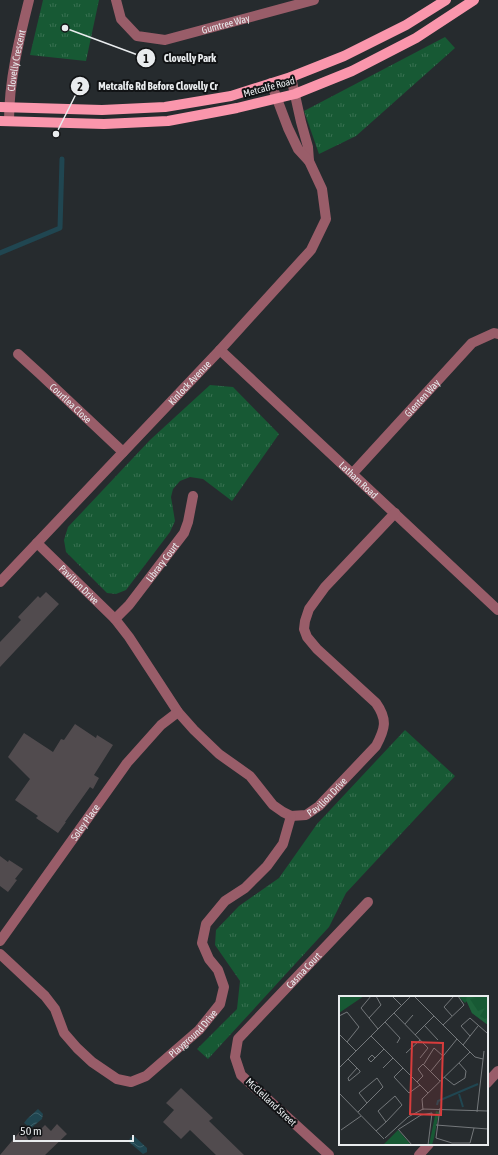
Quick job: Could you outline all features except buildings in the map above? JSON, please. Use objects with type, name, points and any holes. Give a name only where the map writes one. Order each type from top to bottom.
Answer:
[{"type":"main road","name":"Metcalfe Road","points":[[4,107],[102,110],[165,107],[231,96],[291,77],[344,56],[406,25],[446,0]]},
{"type":"main road","name":"Metcalfe Road","points":[[4,121],[104,124],[168,121],[237,108],[295,94],[352,71],[416,38],[474,0]]},
{"type":"street","name":"Clovelly Crescent","points":[[4,121],[4,107],[28,0]]},
{"type":"street","name":"Gumtree Way","points":[[116,0],[121,19],[137,36],[165,40],[314,0]]},
{"type":"street","name":"Kinlock Avenue","points":[[291,77],[300,122],[308,147],[309,161]]},
{"type":"street","name":"Kinlock Avenue","points":[[0,582],[220,350],[311,250],[326,219],[322,189],[309,161],[298,149],[270,84]]},
{"type":"street","name":"Glenten Way","points":[[353,473],[472,343],[494,333],[498,334]]},
{"type":"street","name":"Latham Road","points":[[220,350],[498,610]]},
{"type":"street","name":"Courtlea Close","points":[[18,354],[123,452]]},
{"type":"street","name":"Library Court","points":[[115,619],[130,605],[184,533],[188,522],[193,496]]},
{"type":"street","name":"Pavilion Drive","points":[[37,543],[115,619],[129,637],[178,712],[194,730],[219,754],[250,776],[273,806],[291,816],[306,816],[319,806],[376,746],[384,726],[383,712],[376,703],[307,638],[304,629],[305,621],[309,609],[325,587],[395,513]]},
{"type":"street","name":"Soley Place","points":[[0,941],[127,763],[161,726],[178,712]]},
{"type":"street","name":"Playground Drive","points":[[0,954],[55,1008],[64,1033],[92,1062],[117,1079],[132,1082],[146,1076],[199,1030],[220,1004],[224,987],[218,970],[209,960],[202,943],[206,924],[225,901],[245,888],[266,866],[283,844],[291,816]]},
{"type":"street","name":"Casma Court","points":[[238,1039],[368,902]]},
{"type":"street","name":"McClelland Street","points":[[238,1039],[235,1057],[241,1075],[329,1155]]},
{"type":"street","points":[[488,1082],[498,1072]]},
{"type":"street","points":[[419,1155],[428,1145]]},
{"type":"green space","points":[[43,0],[99,0],[86,61],[30,55]]},
{"type":"green space","points":[[445,37],[455,48],[356,136],[319,154],[304,111]]},
{"type":"green space","points":[[210,385],[233,387],[279,434],[232,501],[203,479],[190,477],[180,481],[173,489],[171,497],[175,521],[170,532],[126,590],[116,594],[107,593],[66,552],[64,540],[68,527],[150,440]]},
{"type":"green space","points":[[405,730],[455,776],[346,893],[329,927],[208,1059],[197,1049],[237,1009],[240,981],[215,945],[216,930],[239,906],[279,878],[317,824]]},
{"type":"water","points":[[38,1109],[43,1114],[42,1119],[31,1128],[24,1123]]},
{"type":"water","points":[[134,1136],[147,1148],[147,1152],[143,1154],[129,1142],[130,1138]]},
{"type":"waterway","points":[[0,253],[60,228],[62,159]]},
{"type":"place","name":"Clovelly Park","points":[[65,28]]},
{"type":"place","name":"Metcalfe Rd Before Clovelly Cr","points":[[56,134]]}]
